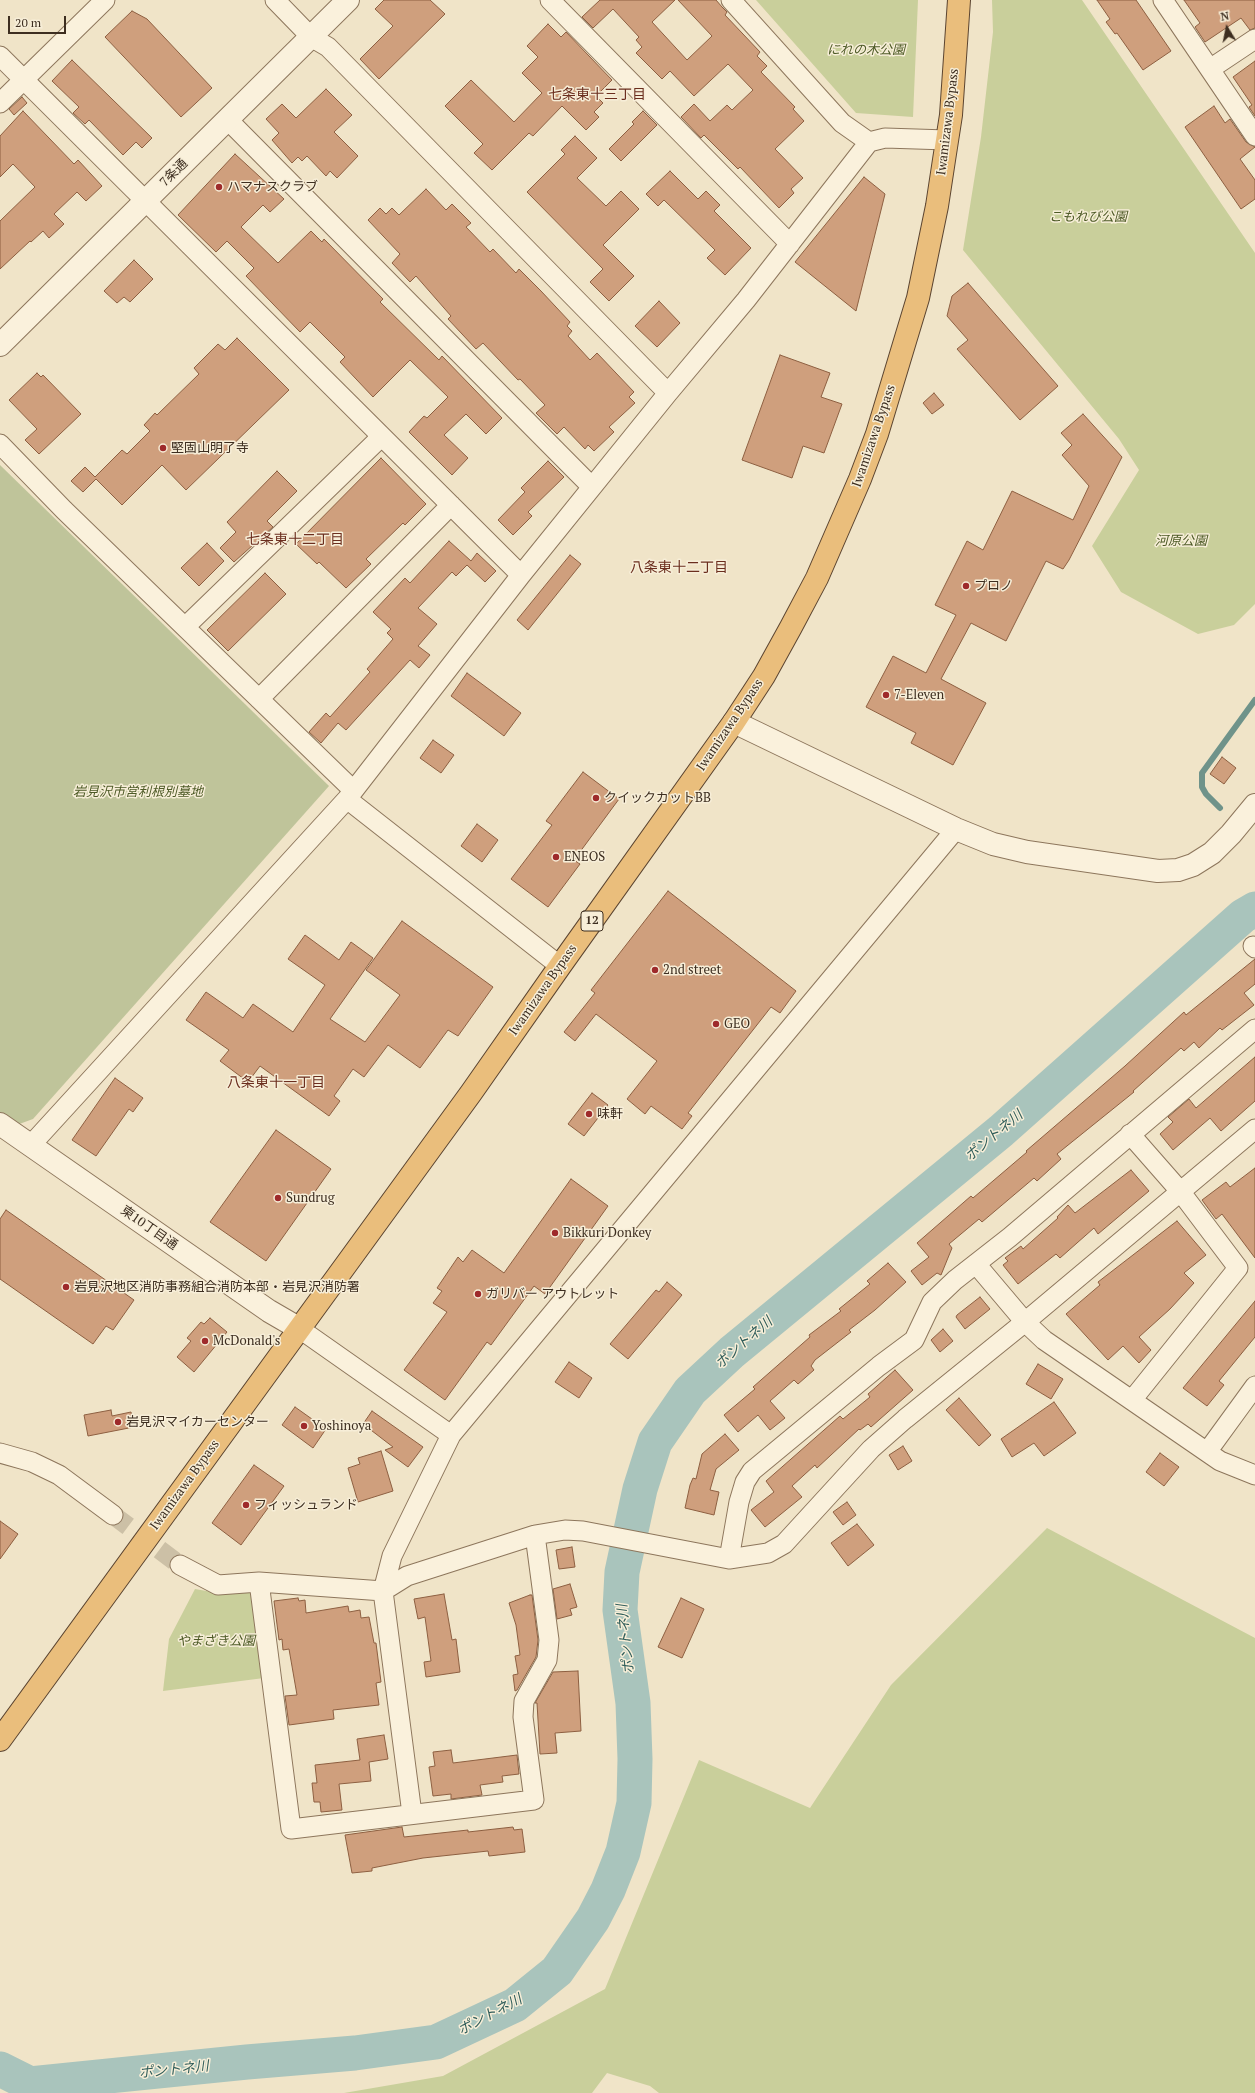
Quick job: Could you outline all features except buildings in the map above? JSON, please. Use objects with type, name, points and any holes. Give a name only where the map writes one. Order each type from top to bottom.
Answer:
[{"type":"highway","name":"Iwamizawa Bypass","points":[[0,1740],[471,1093],[734,722],[764,676],[817,578],[860,479],[877,434],[918,298],[938,206],[947,140],[959,0]]},
{"type":"street","points":[[0,103],[105,0]]},
{"type":"street","points":[[275,0],[311,37],[328,47],[668,393]]},
{"type":"street","name":"7条通","points":[[0,345],[348,0]]},
{"type":"street","points":[[550,0],[790,244]]},
{"type":"street","points":[[731,0],[842,123],[869,142]]},
{"type":"street","points":[[1162,0],[1255,136]]},
{"type":"street","points":[[1210,69],[1255,39]]},
{"type":"street","points":[[0,56],[380,437],[521,575]]},
{"type":"street","points":[[228,120],[592,487]]},
{"type":"street","points":[[30,1146],[350,795],[521,575],[668,393],[746,300],[869,142],[885,138],[947,140]]},
{"type":"street","points":[[185,627],[380,437]]},
{"type":"street","points":[[0,444],[64,510],[259,699],[350,795],[560,966]]},
{"type":"street","points":[[259,699],[450,505]]},
{"type":"street","points":[[734,722],[956,829],[993,844],[1027,852],[1158,871],[1178,870],[1193,865],[1212,853],[1231,834],[1255,805]]},
{"type":"street","points":[[412,1814],[383,1591],[392,1556],[451,1435],[956,829]]},
{"type":"street","points":[[729,1559],[739,1502],[745,1482],[752,1471],[879,1366],[914,1340],[932,1302],[955,1280],[976,1264],[1255,1029]]},
{"type":"street","name":"東10丁目通","points":[[0,1124],[269,1311],[300,1329]]},
{"type":"street","points":[[180,1565],[218,1585],[259,1582],[383,1591],[407,1576],[535,1535],[565,1530],[597,1533],[729,1559],[768,1553],[784,1544],[871,1449],[905,1419],[1026,1322],[1255,1129]]},
{"type":"street","points":[[1130,1134],[1180,1191],[1238,1268],[1132,1400]]},
{"type":"street","points":[[976,1264],[1026,1322],[1044,1340],[1220,1462],[1255,1475]]},
{"type":"street","points":[[300,1329],[451,1435]]},
{"type":"street","points":[[1207,1452],[1252,1395]]},
{"type":"street","points":[[0,1453],[32,1462],[59,1475],[113,1515]]},
{"type":"street","points":[[259,1582],[290,1829],[534,1800],[523,1717],[524,1701],[547,1660],[549,1640],[535,1535]]},
{"type":"green space","name":"にれの木公園","points":[[756,0],[918,0],[913,117],[856,113]]},
{"type":"green space","name":"こもれび公園","points":[[992,0],[1082,0],[1255,253],[1255,604],[1234,625],[1198,634],[1121,592],[1092,546],[1139,470],[1119,439],[963,250],[981,137],[993,32]]},
{"type":"green space","name":"岩見沢市営利根別墓地","points":[[0,465],[329,786],[33,1119],[0,1131]]},
{"type":"green space","points":[[1047,1528],[1255,1638],[1255,2093],[659,2093],[650,2086],[607,2073],[592,2093],[344,2093],[443,2076],[605,1989],[699,1760],[810,1808],[891,1685]]},
{"type":"green space","name":"やまざき公園","points":[[195,1589],[218,1593],[254,1589],[264,1678],[163,1691],[169,1639]]},
{"type":"waterway","points":[[1220,808],[1206,794],[1202,787],[1202,773],[1255,700]]},
{"type":"waterway","name":"ポントネ川","points":[[0,2069],[30,2084],[247,2062],[355,2053],[436,2042],[515,2005],[557,1971],[593,1919],[608,1890],[623,1852],[634,1803],[635,1759],[633,1703],[620,1610],[622,1572],[640,1489],[655,1442],[690,1391],[732,1352],[1001,1131],[1243,916],[1255,909]]},
{"type":"tunnel","points":[[113,1515],[180,1565]]},
{"type":"place","name":"ハマナスクラブ","points":[[219,187]]},
{"type":"place","name":"堅固山明了寺","points":[[163,448]]},
{"type":"place","name":"プロノ","points":[[966,586]]},
{"type":"place","name":"7-Eleven","points":[[886,695]]},
{"type":"place","name":"クイックカットBB","points":[[596,798]]},
{"type":"place","name":"ENEOS","points":[[556,857]]},
{"type":"place","name":"2nd street","points":[[655,970]]},
{"type":"place","name":"GEO","points":[[716,1024]]},
{"type":"place","name":"味軒","points":[[589,1114]]},
{"type":"place","name":"Sundrug","points":[[278,1198]]},
{"type":"place","name":"Bikkuri Donkey","points":[[555,1233]]},
{"type":"place","name":"岩見沢地区消防事務組合消防本部・岩見沢消防署","points":[[66,1287]]},
{"type":"place","name":"ガリバー アウトレット","points":[[478,1294]]},
{"type":"place","name":"McDonald's","points":[[205,1341]]},
{"type":"place","name":"岩見沢マイカーセンター","points":[[118,1422]]},
{"type":"place","name":"Yoshinoya","points":[[304,1426]]},
{"type":"place","name":"フィッシュランド","points":[[246,1505]]},
{"type":"district","name":"七条東十三丁目","points":[[597,95]]},
{"type":"district","name":"七条東十二丁目","points":[[295,540]]},
{"type":"district","name":"八条東十二丁目","points":[[679,568]]},
{"type":"district","name":"八条東十一丁目","points":[[276,1083]]},
{"type":"park label","name":"河原公園","points":[[1181,541]]}]
